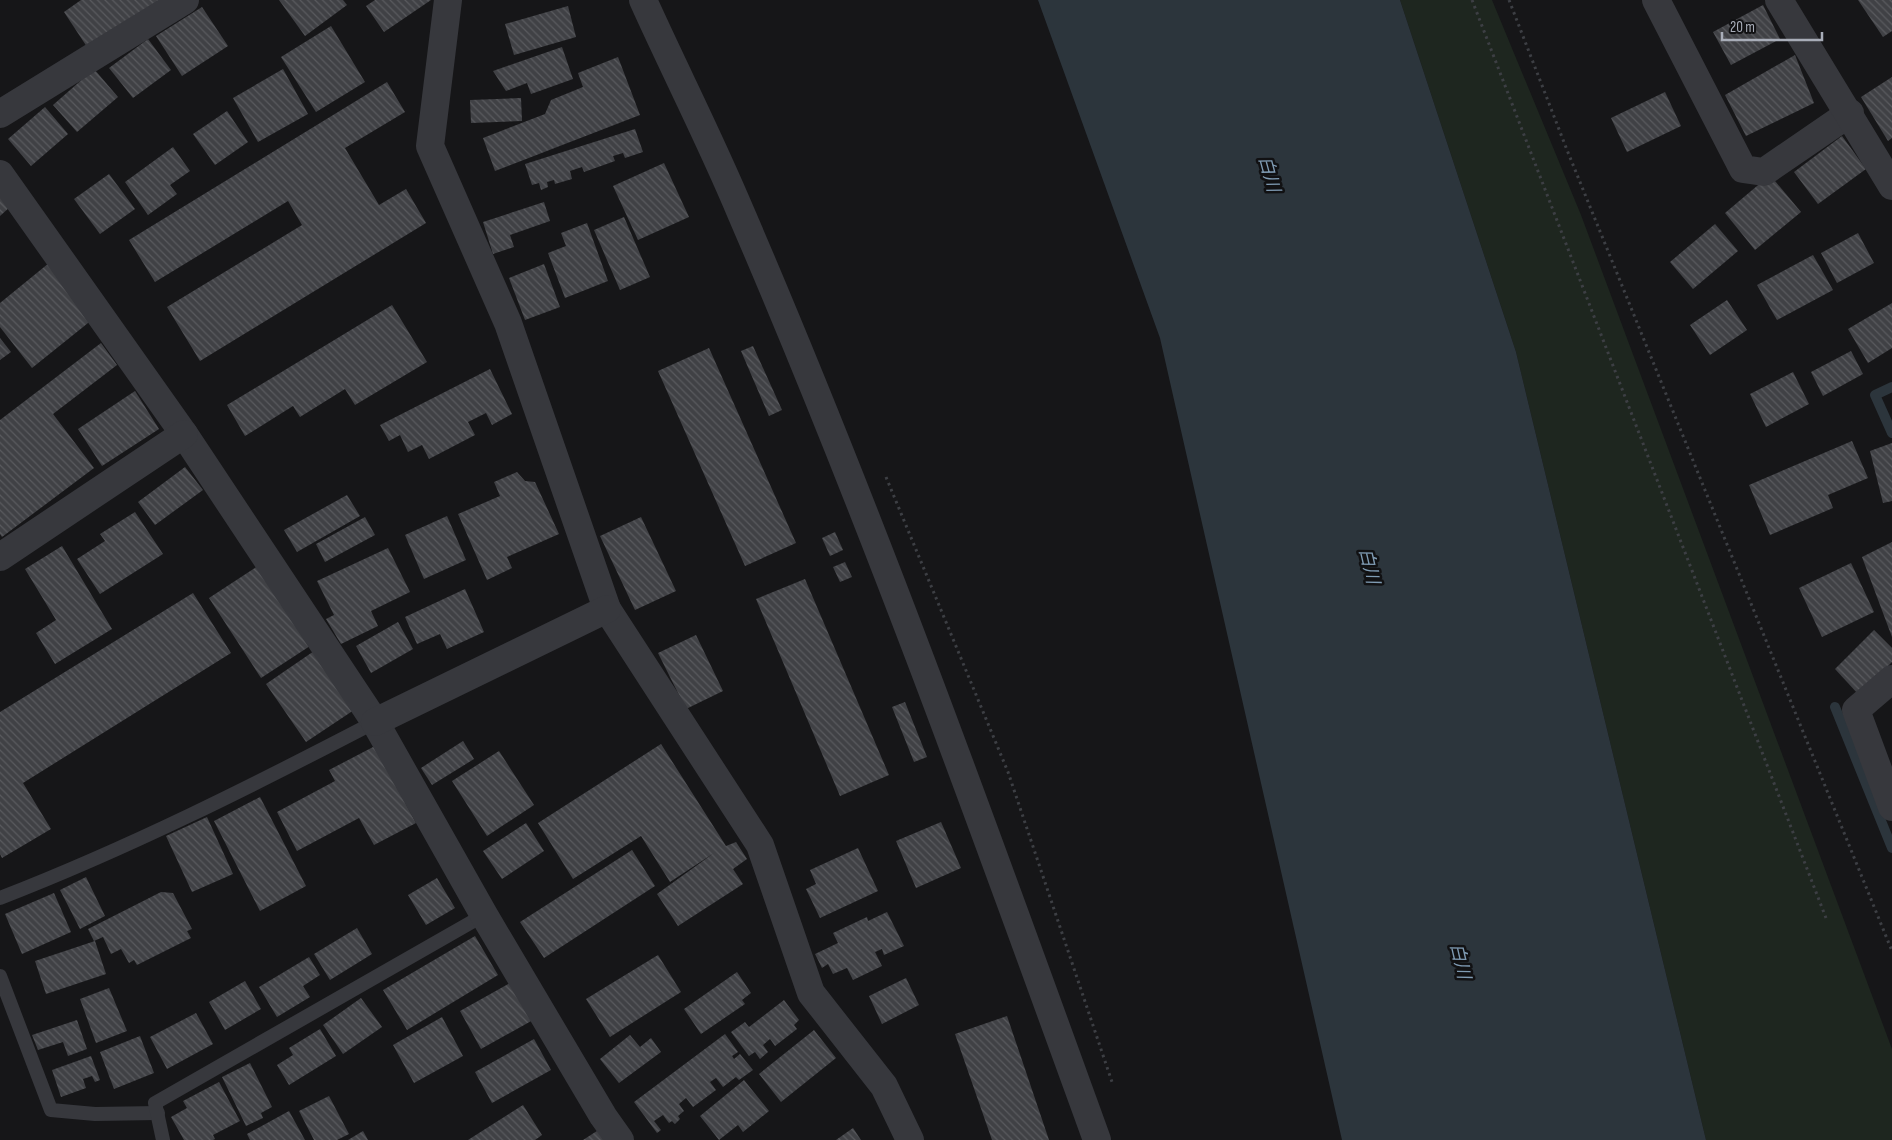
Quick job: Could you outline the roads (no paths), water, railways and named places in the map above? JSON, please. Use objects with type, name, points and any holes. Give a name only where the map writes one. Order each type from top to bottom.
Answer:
[{"type":"street","points":[[0,114],[186,0]]},
{"type":"street","points":[[448,0],[430,146],[508,323],[607,609],[760,845],[811,993],[884,1086],[910,1140]]},
{"type":"street","points":[[642,0],[741,211],[878,545],[999,869],[1096,1140]]},
{"type":"street","points":[[1656,0],[1743,169],[1764,172],[1850,113]]},
{"type":"street","points":[[1779,0],[1850,113],[1892,186]]},
{"type":"street","points":[[0,174],[184,434],[375,722],[484,915],[602,1116],[620,1140]]},
{"type":"street","points":[[0,557],[184,434]]},
{"type":"street","points":[[375,722],[607,609]]},
{"type":"street","points":[[1892,679],[1856,710],[1892,807]]},
{"type":"lane","points":[[0,898],[80,867],[209,807],[375,722]]},
{"type":"lane","points":[[163,1140],[155,1103],[484,915]]},
{"type":"lane","points":[[0,976],[51,1110],[95,1114],[158,1112]]},
{"type":"water","name":"白川","points":[[1038,0],[1400,0],[1516,352],[1706,1140],[1342,1140],[1160,338]]},
{"type":"waterway","points":[[1892,387],[1875,395],[1892,433]]},
{"type":"waterway","points":[[1835,707],[1892,848]]}]
